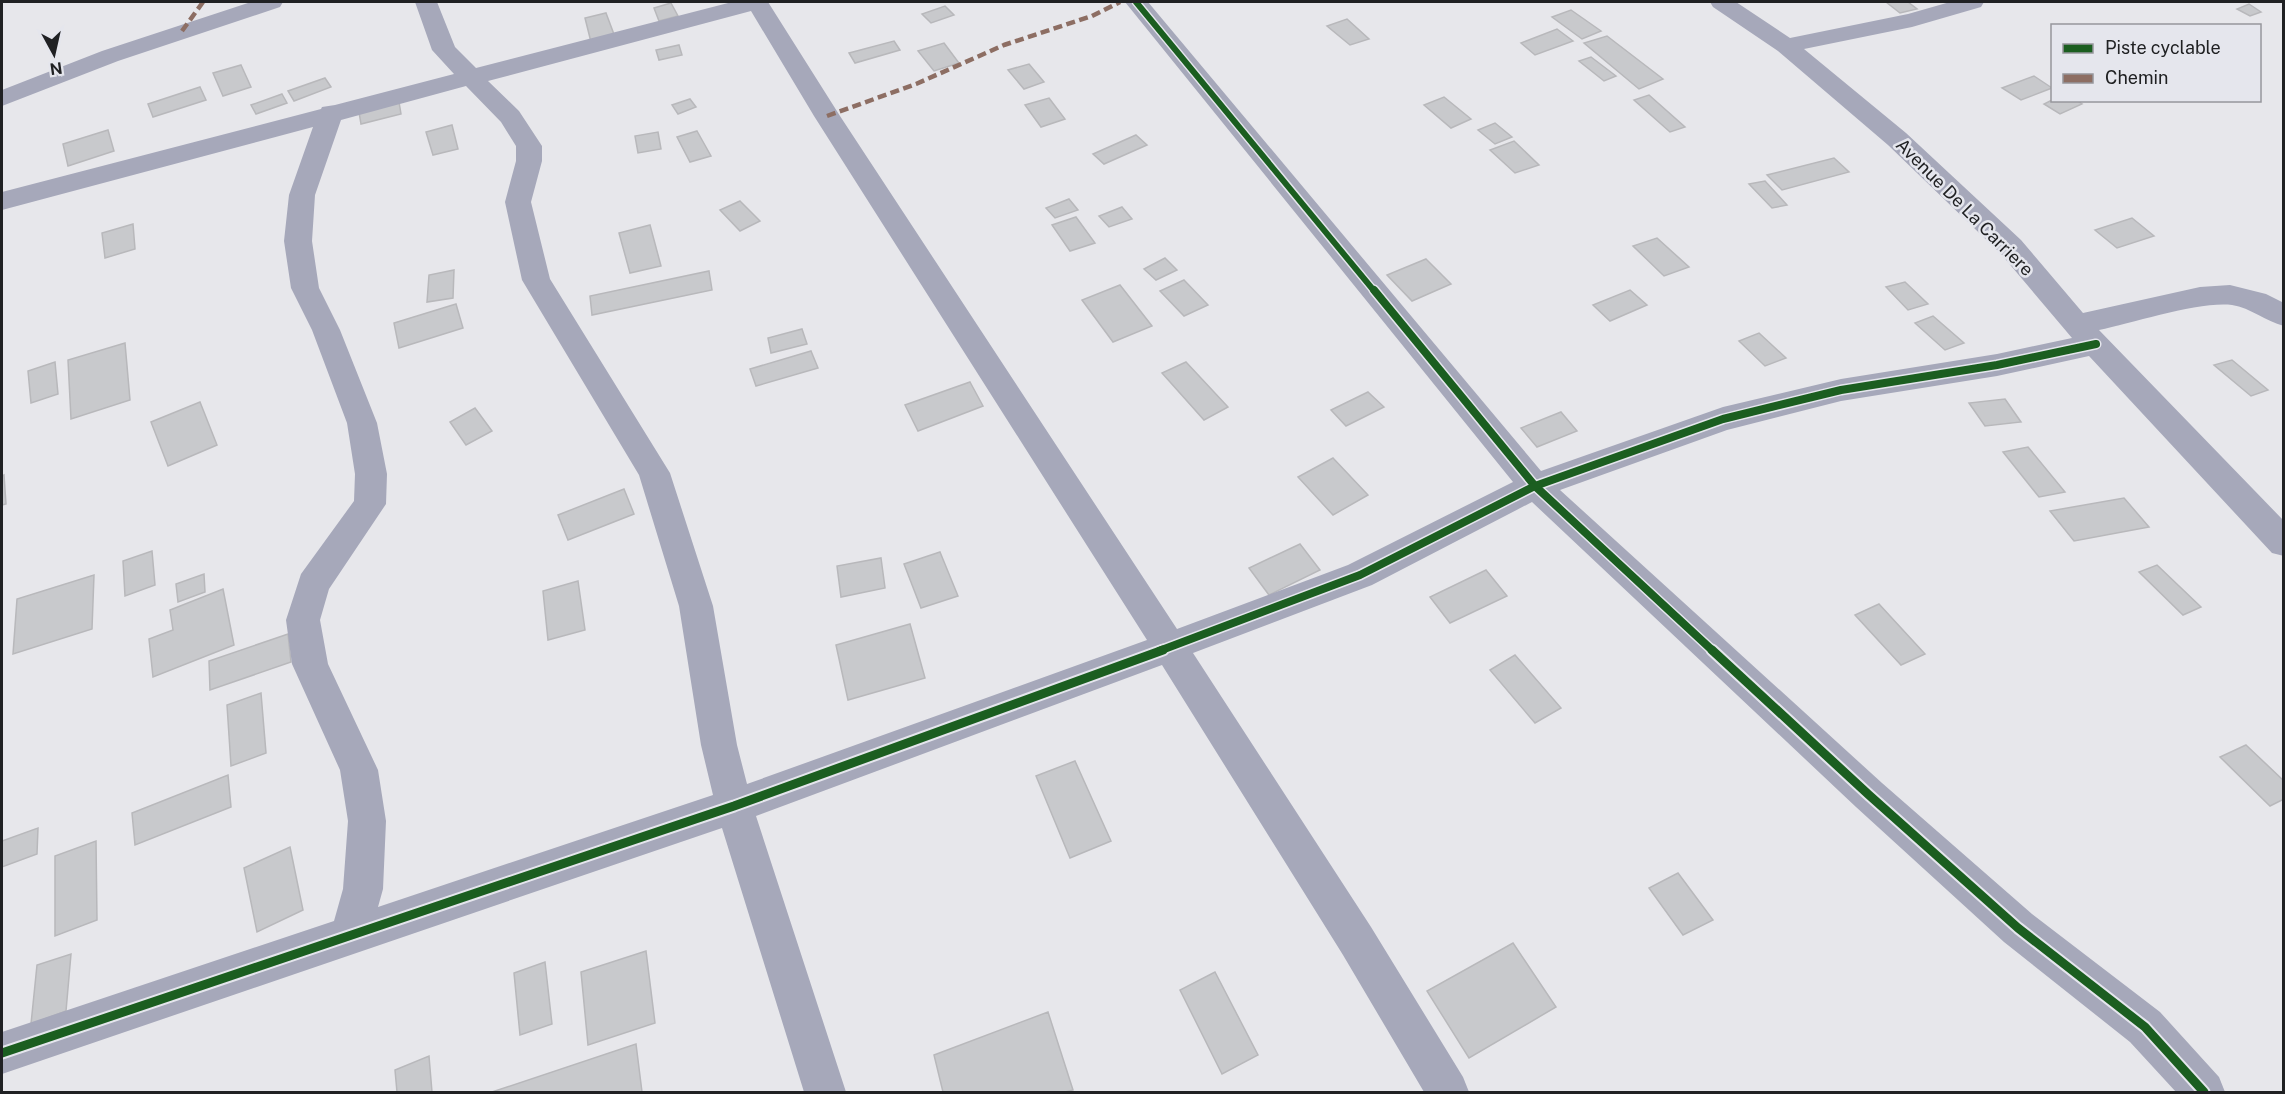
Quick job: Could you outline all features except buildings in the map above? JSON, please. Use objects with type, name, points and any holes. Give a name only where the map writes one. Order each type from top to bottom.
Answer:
[{"type":"street","points":[[2,99],[110,56],[272,2]]},
{"type":"street","points":[[426,2],[444,50],[510,117],[529,146],[529,161],[518,202],[536,280],[654,473],[696,606],[720,745],[734,806],[825,1092]]},
{"type":"street","points":[[2,201],[331,112],[585,49],[757,2],[827,116],[1357,941],[1449,1092]]},
{"type":"street","points":[[1136,2],[1535,486],[1869,795],[2018,928],[2145,1027],[2204,1092]]},
{"type":"street","name":"Avenue De La Carriere","points":[[1722,2],[1786,46],[1897,139],[2011,247],[2086,335],[2283,543]]},
{"type":"street","points":[[1786,46],[1912,20],[1973,2]]},
{"type":"street","points":[[331,112],[302,195],[298,241],[305,288],[326,330],[362,423],[371,474],[370,504],[313,584],[303,620],[310,664],[360,770],[367,821],[363,889],[351,934]]},
{"type":"street","points":[[2,1053],[734,806],[1170,647],[1360,575],[1535,486],[1734,416],[1840,390],[1997,365],[2200,297],[2230,295],[2256,301],[2283,316]]},
{"type":"marked path","points":[[182,31],[203,2]]},
{"type":"marked path","points":[[827,116],[916,84],[1004,45],[1092,16],[1120,2]]},
{"type":"cycle path","points":[[1136,2],[1535,486],[1869,795],[2018,928],[2145,1027],[2204,1092]]},
{"type":"cycle path","points":[[2,1053],[734,806],[1170,647],[1360,575],[1535,486],[1723,419],[1841,390],[1997,365],[2096,344]]}]
